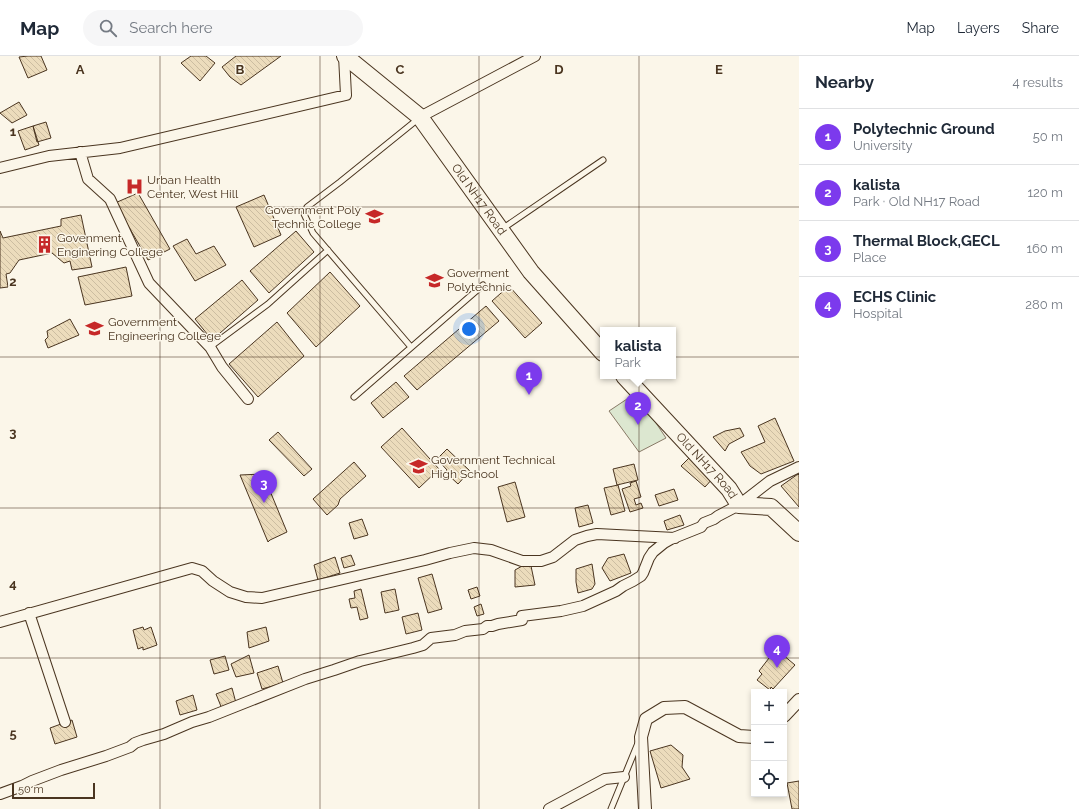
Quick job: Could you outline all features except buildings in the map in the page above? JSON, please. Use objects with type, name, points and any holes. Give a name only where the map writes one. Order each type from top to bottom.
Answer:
[{"type":"main road","name":"Old NH17 Road","points":[[344,56],[420,117],[531,272],[600,351]]},
{"type":"main road","name":"Old NH17 Road","points":[[627,379],[729,489],[739,505],[771,507],[799,533]]},
{"type":"street","points":[[0,168],[49,156],[120,148],[346,95],[344,56]]},
{"type":"street","points":[[420,117],[535,56]]},
{"type":"street","points":[[80,152],[88,179],[110,199],[149,283],[210,347],[222,367],[248,399]]},
{"type":"street","points":[[0,794],[22,786],[32,780],[130,747],[135,743],[164,734],[192,722],[202,720],[225,710],[242,705],[305,679],[359,661],[423,645],[431,638],[455,635],[465,631],[483,629],[488,626],[522,620],[522,616],[561,611],[587,605],[641,576],[653,552],[664,544],[698,528],[704,523],[739,505],[770,481],[799,467]]},
{"type":"street","points":[[0,622],[192,568],[202,571],[213,581],[230,592],[246,597],[262,598],[474,548],[491,550],[522,561],[541,561],[553,558],[576,540],[598,534],[675,538]]},
{"type":"street","points":[[30,613],[65,722]]},
{"type":"street","points":[[787,713],[799,700]]},
{"type":"street","points":[[645,809],[641,737],[646,719],[664,708],[685,707],[739,736],[751,737]]},
{"type":"street","points":[[549,809],[605,779],[624,777]]},
{"type":"lane","points":[[411,347],[313,233],[304,214],[307,207],[420,117]]},
{"type":"lane","points":[[501,229],[603,160]]},
{"type":"lane","points":[[210,347],[268,304],[328,250]]},
{"type":"lane","points":[[354,397],[483,285]]},
{"type":"lane","points":[[611,809],[641,737]]},
{"type":"green space","points":[[636,393],[666,438],[639,452],[609,411]]},
{"type":"place","name":"Urban Health Center, West Hill","points":[[134,187]]},
{"type":"place","name":"Government Poly Technic College","points":[[374,217]]},
{"type":"place","name":"Govenment Enginering College","points":[[44,245]]},
{"type":"place","name":"Goverment Polytechnic","points":[[434,280]]},
{"type":"place","name":"Government Engineering College","points":[[95,329]]},
{"type":"place","name":"Polytechnic Ground","points":[[529,395]]},
{"type":"place","name":"kalista","points":[[638,425]]},
{"type":"place","name":"Government Technical High School","points":[[418,467]]},
{"type":"place","name":"Thermal Block,GECL","points":[[264,503]]},
{"type":"place","name":"ECHS Clinic","points":[[777,668]]}]
